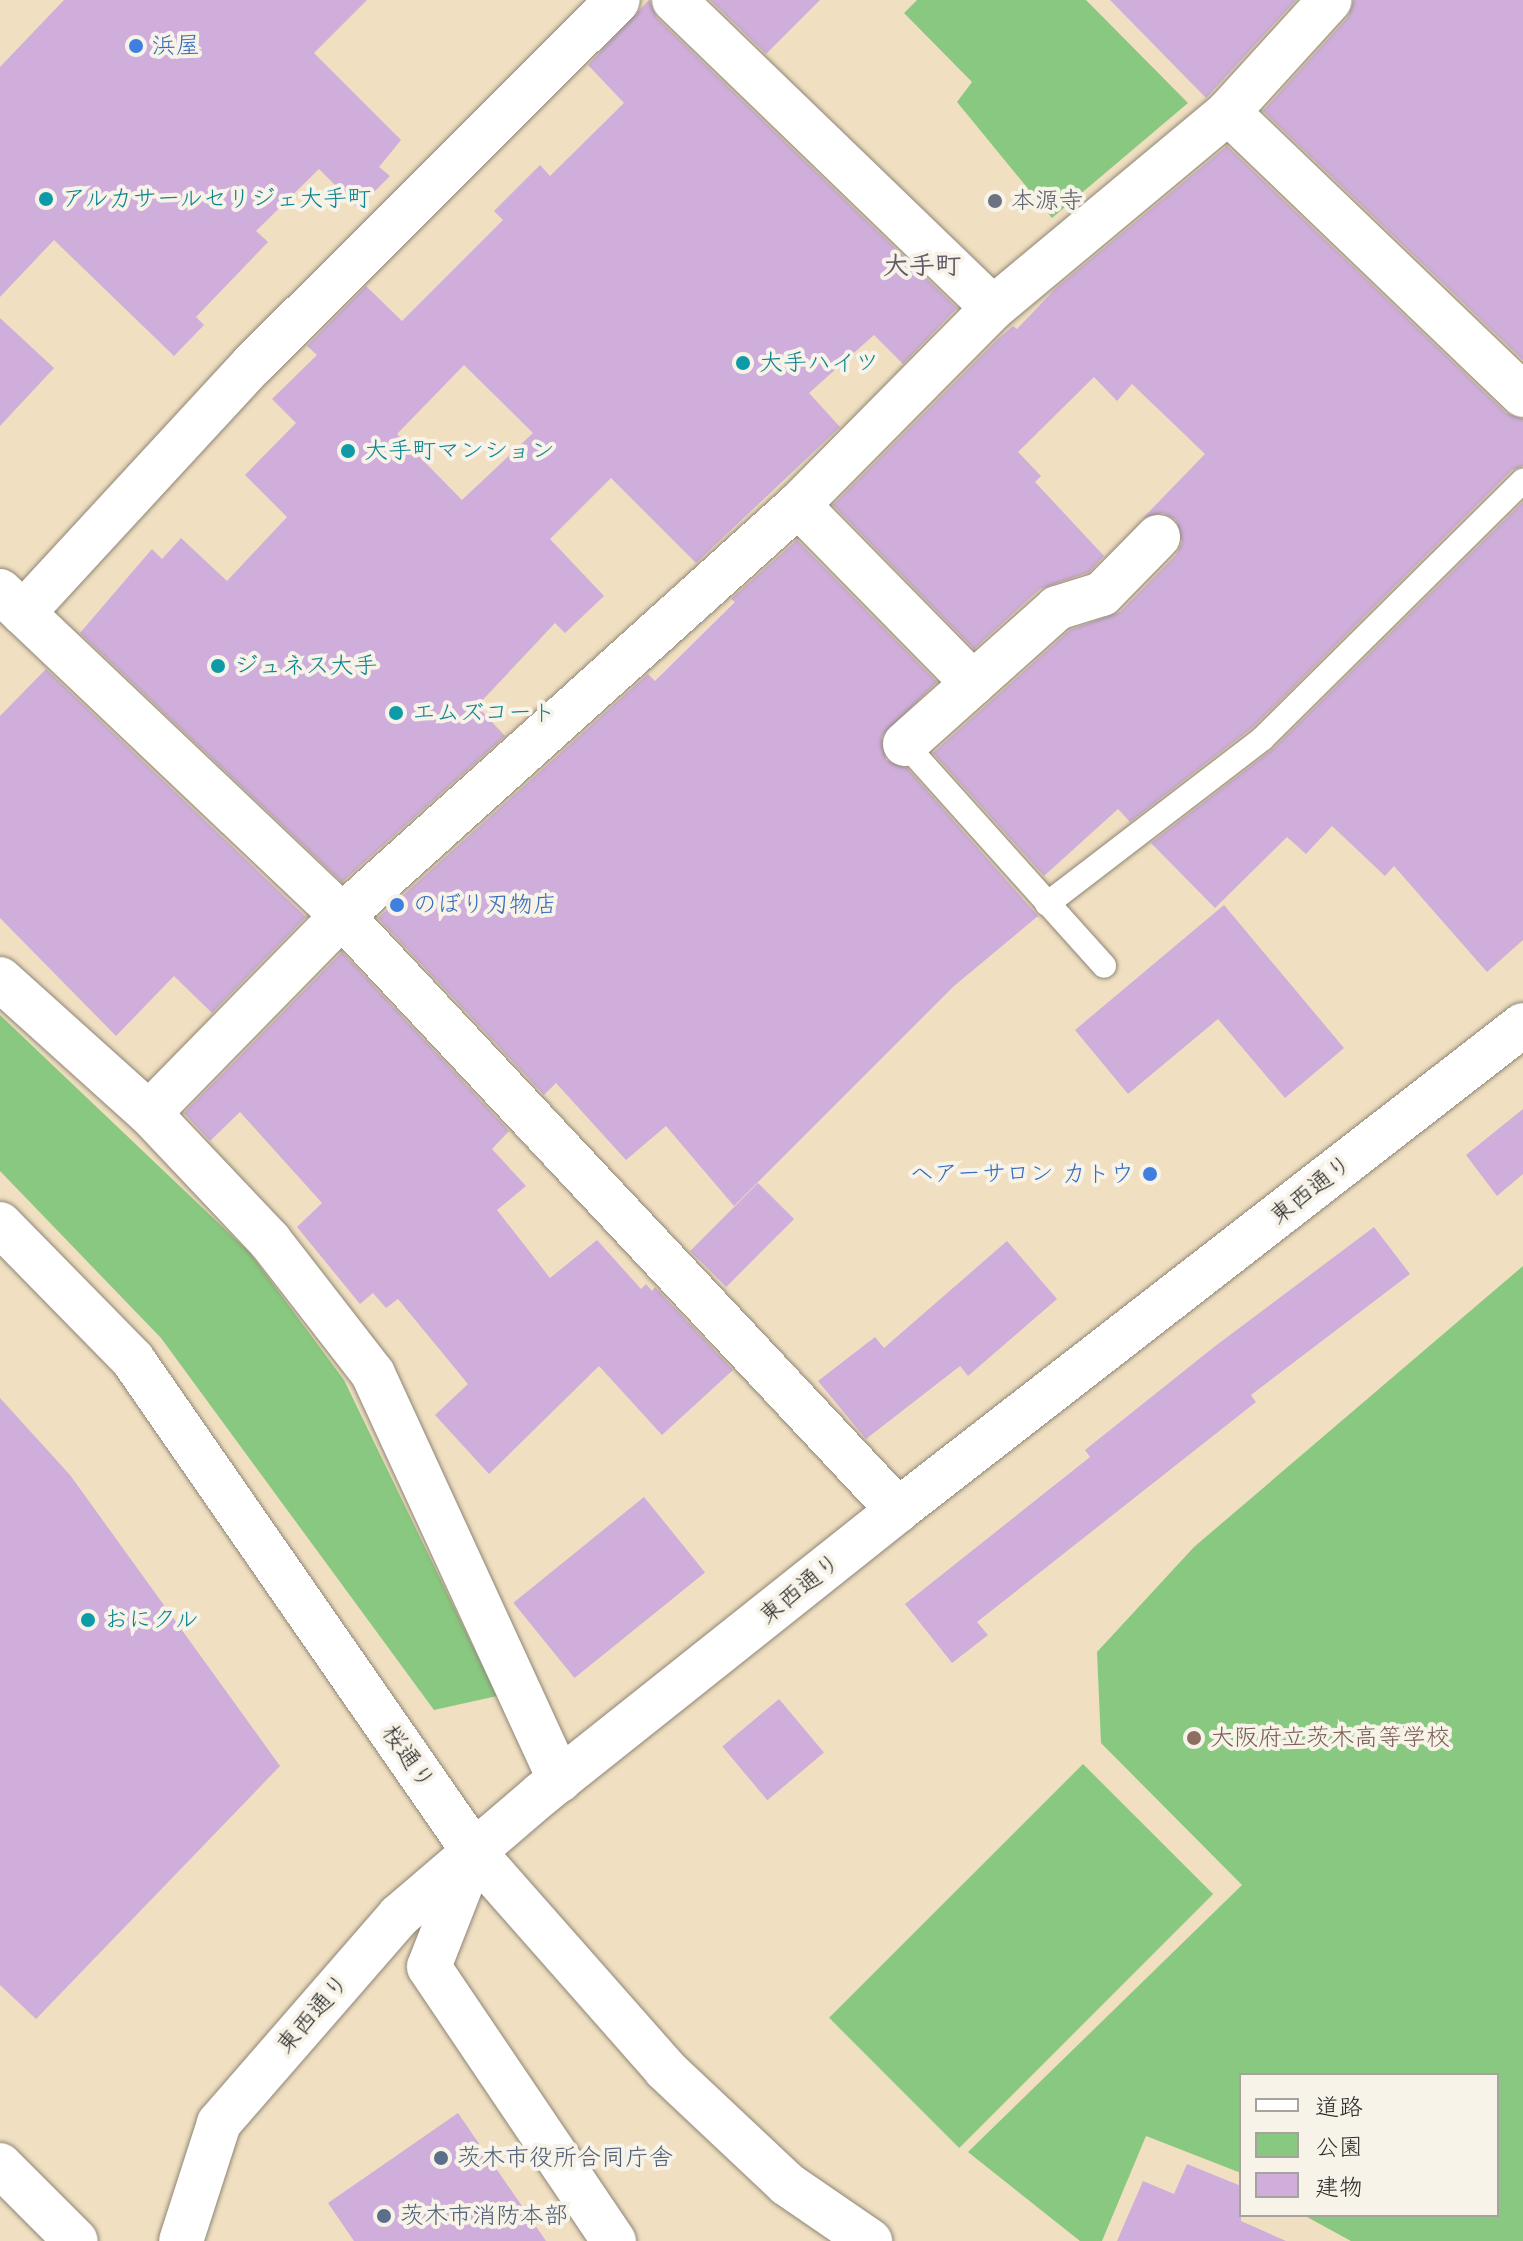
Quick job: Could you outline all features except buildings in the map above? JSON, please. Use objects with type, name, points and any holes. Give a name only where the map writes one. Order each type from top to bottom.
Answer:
[{"type":"street","points":[[618,0],[11,602],[342,916],[898,1510]]},
{"type":"street","points":[[674,0],[993,308]]},
{"type":"street","points":[[149,1113],[342,916],[798,505],[993,308],[1228,112],[1330,0]]},
{"type":"street","points":[[1228,112],[1523,395]]},
{"type":"street","points":[[798,505],[973,683]]},
{"type":"street","points":[[905,744],[1057,608],[1102,594],[1158,537]]},
{"type":"street","points":[[0,979],[149,1113],[270,1241],[373,1374],[560,1780]]},
{"type":"street","name":"東西通り","points":[[181,2241],[219,2123],[399,1916],[560,1780],[898,1510],[1523,1025]]},
{"type":"street","name":"桜通り","points":[[0,1224],[133,1360],[474,1852],[665,2069],[787,2184],[870,2241]]},
{"type":"street","points":[[474,1852],[429,1967],[614,2241]]},
{"type":"street","points":[[0,2165],[76,2241]]},
{"type":"lane","points":[[1047,904],[1263,738],[1523,481]]},
{"type":"lane","points":[[905,744],[1104,966]]},
{"type":"green space","points":[[917,0],[1086,0],[1188,103],[1052,218],[957,102],[972,82],[904,13]]},
{"type":"green space","points":[[0,1015],[250,1253],[344,1380],[497,1696],[434,1710],[161,1338],[0,1171]]},
{"type":"green space","points":[[1523,1266],[1523,2241],[1351,2241],[1307,2217],[1499,2217],[1499,2073],[1239,2073],[1239,2172],[1146,2136],[1102,2241],[1080,2241],[968,2152],[1242,1885],[1101,1743],[1097,1652],[1194,1547]]},
{"type":"green space","points":[[1083,1764],[1213,1894],[959,2148],[829,2018]]},
{"type":"place","name":"浜屋","points":[[136,46]]},
{"type":"place","name":"アルカサールセリジェ大手町","points":[[46,199]]},
{"type":"place","name":"本源寺","points":[[995,201]]},
{"type":"place","name":"大手ハイツ","points":[[743,363]]},
{"type":"place","name":"大手町マンション","points":[[348,451]]},
{"type":"place","name":"ジュネス大手","points":[[218,666]]},
{"type":"place","name":"エムズコート","points":[[396,713]]},
{"type":"place","name":"のぼり刃物店","points":[[397,905]]},
{"type":"place","name":"ヘアーサロン カトウ","points":[[1150,1174]]},
{"type":"place","name":"おにクル","points":[[88,1620]]},
{"type":"place","name":"大阪府立茨木高等学校","points":[[1194,1738]]},
{"type":"place","name":"茨木市役所合同庁舎","points":[[441,2158]]},
{"type":"place","name":"茨木市消防本部","points":[[384,2216]]},
{"type":"district","name":"大手町","points":[[922,265]]}]
